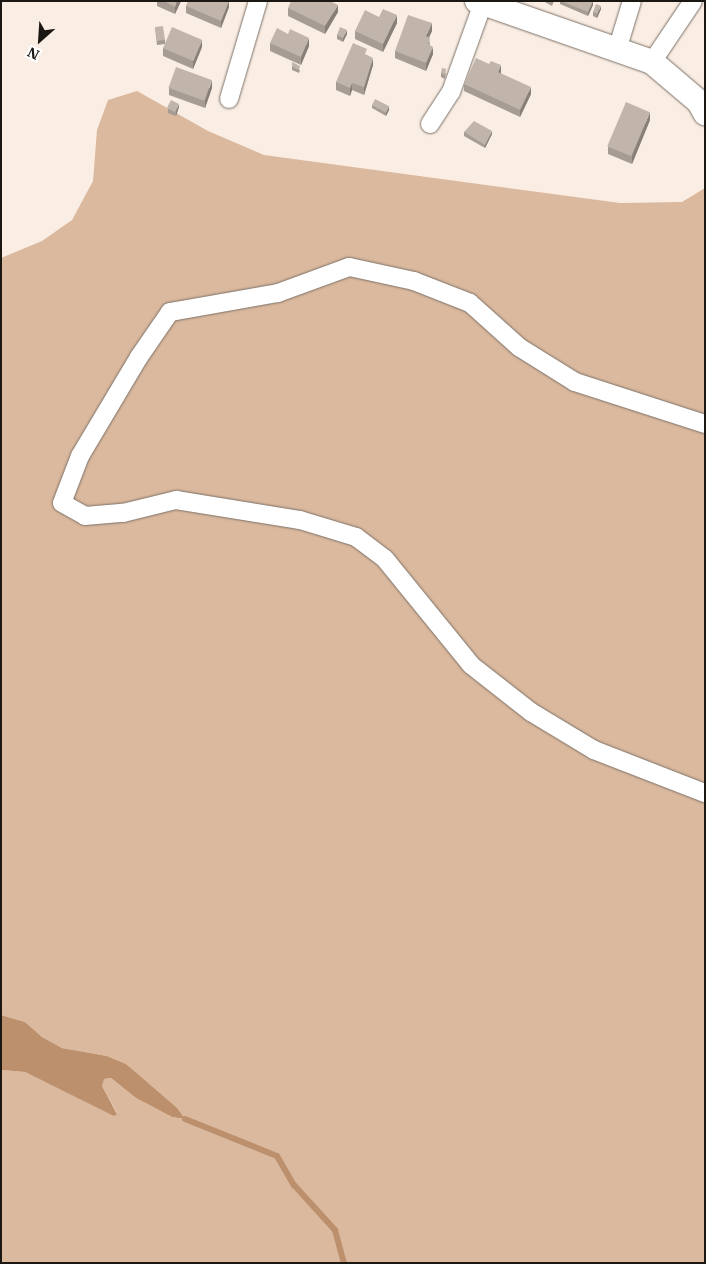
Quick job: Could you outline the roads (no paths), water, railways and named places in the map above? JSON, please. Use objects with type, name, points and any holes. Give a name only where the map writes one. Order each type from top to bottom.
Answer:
[{"type":"street","points":[[229,99],[258,1]]},
{"type":"street","points":[[617,50],[632,1]]},
{"type":"street","points":[[652,62],[693,1]]},
{"type":"street","points":[[430,124],[451,92],[480,2],[652,62],[699,102],[705,113]]},
{"type":"street","points":[[705,424],[575,382],[519,347],[470,303],[414,281],[349,267],[278,293],[170,312],[139,356],[80,456],[62,503],[85,516],[123,514],[176,500],[300,520],[356,537],[385,559],[471,665],[531,712],[594,750],[705,793]]},
{"type":"waterway","points":[[185,1119],[277,1156],[294,1185],[335,1230],[344,1263]]}]
